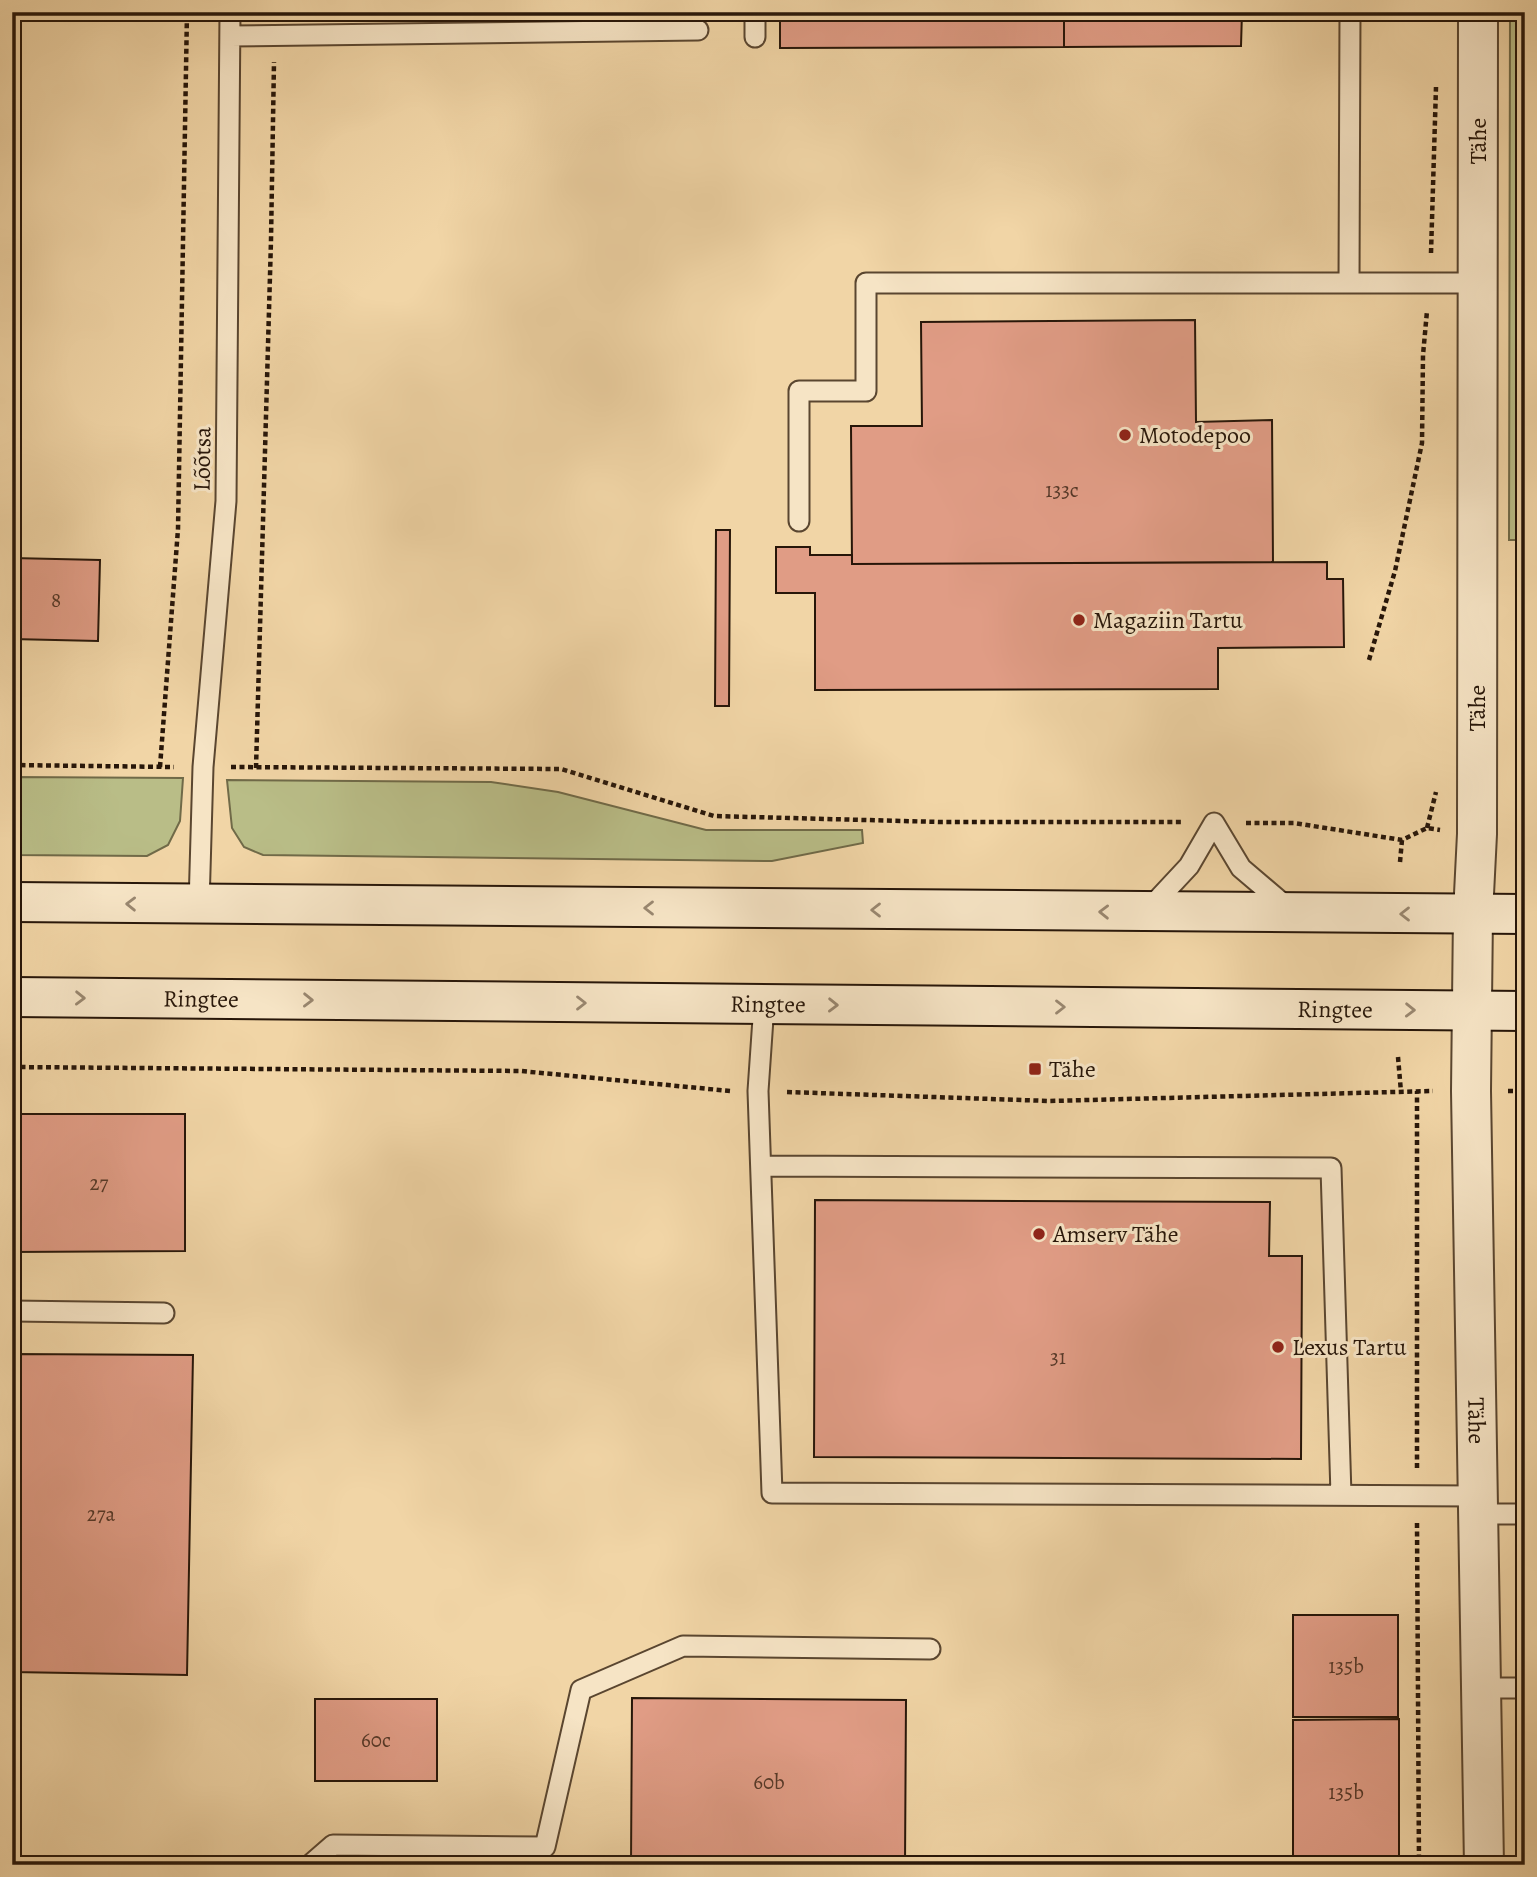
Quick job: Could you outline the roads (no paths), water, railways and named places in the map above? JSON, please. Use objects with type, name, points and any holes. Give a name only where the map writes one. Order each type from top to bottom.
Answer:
[{"type":"main road","name":"Tähe","points":[[1478,12],[1478,834],[1473,914],[1471,1091],[1484,1865]]},
{"type":"main road","points":[[12,902],[1525,914]]},
{"type":"main road","name":"Ringtee","points":[[12,997],[1525,1011]]},
{"type":"lane","name":"Lõõtsa","points":[[199,905],[203,767],[226,501],[230,12]]},
{"type":"lane","points":[[755,12],[755,37]]},
{"type":"lane","points":[[1349,283],[1350,12]]},
{"type":"lane","points":[[229,36],[698,30]]},
{"type":"lane","points":[[799,520],[799,391],[866,391],[866,283],[1478,283]]},
{"type":"lane","points":[[1145,912],[1188,866],[1214,822],[1241,868],[1294,914]]},
{"type":"lane","points":[[764,1004],[758,1091],[772,1493],[1341,1495],[1478,1505],[1525,1514]]},
{"type":"lane","points":[[761,1166],[1331,1168],[1341,1495]]},
{"type":"lane","points":[[12,1311],[164,1312]]},
{"type":"lane","points":[[310,1865],[333,1845],[545,1847],[581,1690],[683,1646],[930,1649]]},
{"type":"lane","points":[[1482,1688],[1525,1688]]},
{"type":"place","name":"Motodepoo","points":[[1125,435]]},
{"type":"place","name":"Magaziin Tartu","points":[[1079,620]]},
{"type":"place","name":"Tähe","points":[[1035,1069]]},
{"type":"place","name":"Amserv Tähe","points":[[1039,1234]]},
{"type":"place","name":"Lexus Tartu","points":[[1278,1347]]}]
